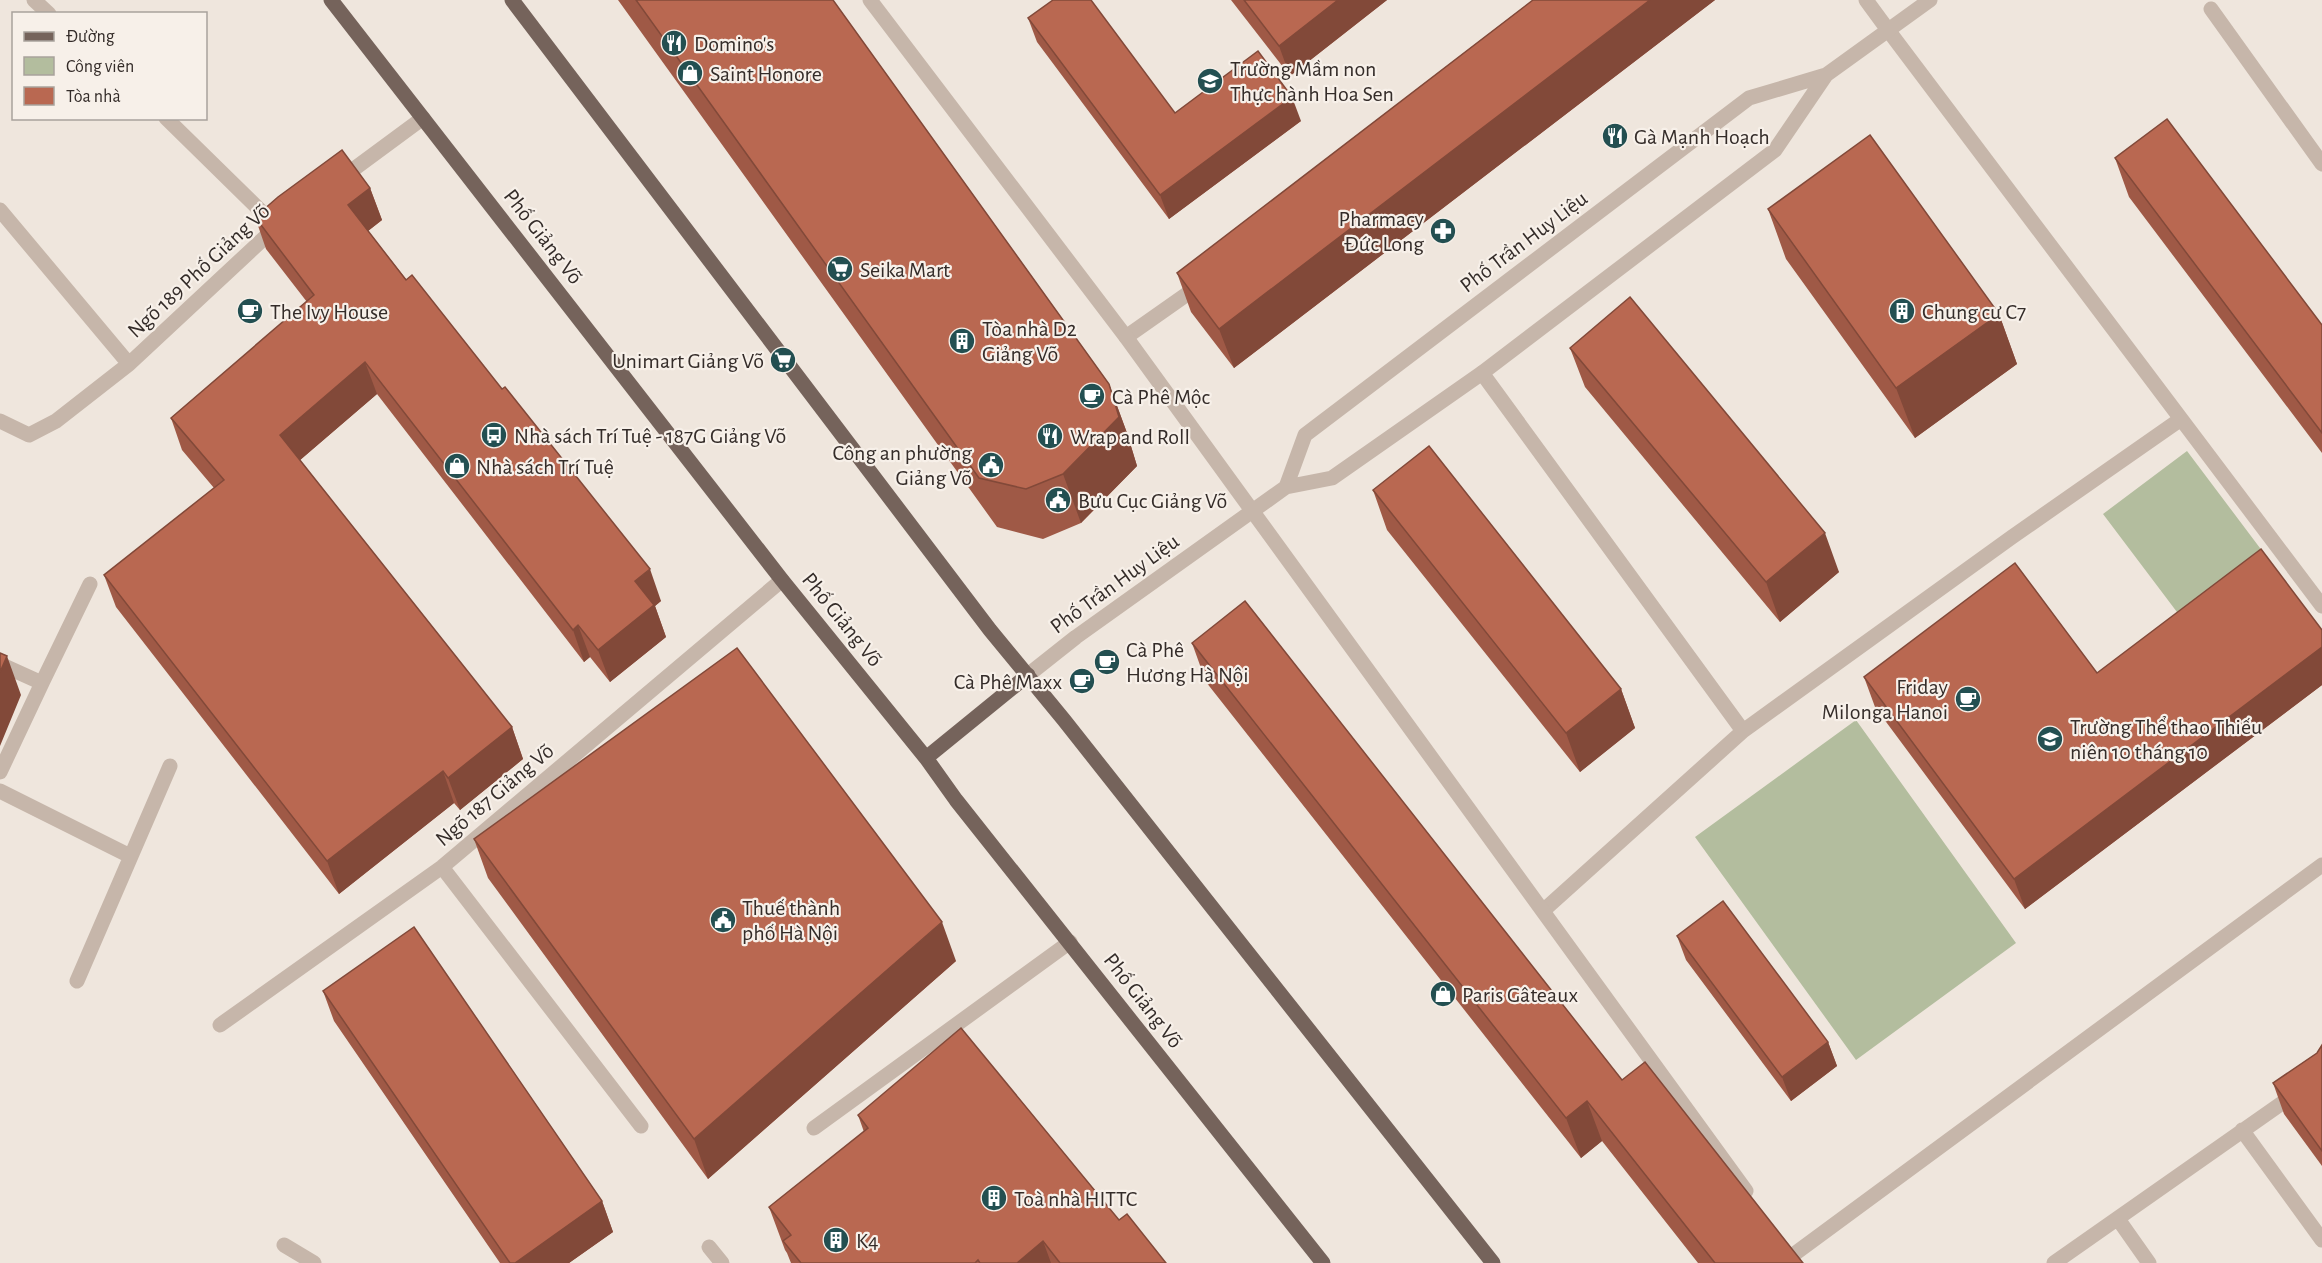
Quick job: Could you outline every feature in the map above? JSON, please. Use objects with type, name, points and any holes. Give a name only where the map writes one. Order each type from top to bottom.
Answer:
[{"type":"main road","name":"Phố Giảng Võ","points":[[332,0],[782,580],[926,758],[956,800],[1323,1263]]},
{"type":"main road","points":[[512,0],[990,630],[1493,1263]]},
{"type":"main road","points":[[926,758],[1028,675]]},
{"type":"street","points":[[34,0],[47,12]]},
{"type":"street","points":[[870,0],[1126,337],[1755,1203]]},
{"type":"street","points":[[1866,0],[2322,606]]},
{"type":"street","name":"Phố Trần Huy Liệu","points":[[1286,487],[1305,435],[1749,98],[1826,75],[1930,0]]},
{"type":"street","points":[[2211,9],[2322,164]]},
{"type":"street","name":"Phố Trần Huy Liệu","points":[[1028,675],[1076,637],[1286,487],[1332,478],[1482,373],[1775,150],[1826,75]]},
{"type":"street","points":[[323,192],[423,118]]},
{"type":"street","name":"Ngõ 189 Phố Giảng Võ","points":[[0,421],[29,435],[56,422],[129,364],[281,223],[168,120]]},
{"type":"street","points":[[0,210],[129,364]]},
{"type":"street","points":[[1126,337],[1212,276]]},
{"type":"street","points":[[1482,373],[1743,731]]},
{"type":"street","points":[[1544,910],[1743,731],[2012,537],[2181,419]]},
{"type":"street","name":"Ngõ 187 Giảng Võ","points":[[220,1024],[442,867],[782,580]]},
{"type":"street","points":[[0,772],[90,584]]},
{"type":"street","points":[[0,664],[42,682]]},
{"type":"street","points":[[76,981],[170,766]]},
{"type":"street","points":[[0,791],[130,856]]},
{"type":"street","points":[[1782,1241],[1796,1259],[2322,865]]},
{"type":"street","points":[[442,867],[641,1126]]},
{"type":"street","points":[[814,1128],[1070,942]]},
{"type":"street","points":[[2054,1263],[2322,1076]]},
{"type":"street","points":[[2242,1130],[2322,1240]]},
{"type":"street","points":[[2118,1219],[2149,1263]]},
{"type":"street","points":[[284,1245],[314,1263]]},
{"type":"street","points":[[710,1247],[722,1263]]},
{"type":"green space","points":[[2187,451],[2269,560],[2186,624],[2103,514]]},
{"type":"green space","points":[[1856,720],[2016,943],[1856,1060],[1695,837]]},
{"type":"building","name":"Tòa nhà D2 Giảng Võ","points":[[636,0],[833,0],[1109,384],[1119,417],[1063,474],[1026,489],[979,478]]},
{"type":"building","points":[[1053,0],[1091,0],[1175,113],[1258,51],[1292,97],[1160,195],[1028,18]]},
{"type":"building","points":[[1244,0],[1338,0],[1279,46]]},
{"type":"building","points":[[1533,0],[1650,0],[1219,329],[1177,273]]},
{"type":"building","points":[[2167,119],[2322,325],[2322,433],[2115,158]]},
{"type":"building","name":"Chung cư C7","points":[[1870,135],[1999,314],[1896,388],[1768,209]]},
{"type":"building","points":[[342,150],[370,188],[348,205],[406,280],[412,275],[502,389],[505,387],[650,569],[635,581],[654,605],[598,650],[578,625],[573,630],[365,362],[280,435],[512,727],[448,778],[443,771],[327,861],[104,575],[224,480],[171,418],[314,295],[255,217],[278,197]]},
{"type":"building","points":[[1630,297],[1825,533],[1766,582],[1570,348]]},
{"type":"building","points":[[1429,446],[1621,689],[1566,733],[1373,490]]},
{"type":"building","points":[[2261,549],[2322,630],[2322,647],[2014,879],[1864,677],[2015,563],[2097,673]]},
{"type":"building","points":[[1245,601],[1622,1080],[1645,1062],[1803,1263],[1715,1263],[1587,1101],[1566,1118],[1192,643]]},
{"type":"building","name":"Thuế thành phố Hà Nội","points":[[737,648],[942,922],[694,1139],[474,839]]},
{"type":"building","points":[[0,653],[7,656],[0,672]]},
{"type":"building","points":[[1723,901],[1828,1042],[1782,1077],[1677,936]]},
{"type":"building","points":[[414,927],[602,1201],[515,1263],[510,1263],[323,991]]},
{"type":"building","points":[[961,1028],[1119,1220],[1127,1214],[1166,1263],[1060,1263],[1043,1241],[1017,1263],[980,1263],[978,1260],[975,1263],[801,1263],[783,1241],[791,1235],[769,1207],[868,1128],[858,1115]]},
{"type":"building","points":[[2322,1045],[2322,1151],[2273,1083],[2317,1053]]},
{"type":"place","name":"Domino's","points":[[674,43]]},
{"type":"place","name":"Saint Honore","points":[[690,73]]},
{"type":"place","name":"Trường Mầm non Thực hành Hoa Sen","points":[[1210,81]]},
{"type":"place","name":"Gà Mạnh Hoạch","points":[[1615,136]]},
{"type":"place","name":"Pharmacy Đức Long","points":[[1443,231]]},
{"type":"place","name":"Seika Mart","points":[[840,269]]},
{"type":"place","name":"The Ivy House","points":[[250,311]]},
{"type":"place","name":"Chung cư C7","points":[[1902,311]]},
{"type":"place","name":"Tòa nhà D2 Giảng Võ","points":[[962,341]]},
{"type":"place","name":"Unimart Giảng Võ","points":[[783,360]]},
{"type":"place","name":"Cà Phê Mộc","points":[[1092,396]]},
{"type":"place","name":"Nhà sách Trí Tuệ - 187G Giảng Võ","points":[[494,435]]},
{"type":"place","name":"Wrap and Roll","points":[[1050,436]]},
{"type":"place","name":"Công an phường Giảng Võ","points":[[991,465]]},
{"type":"place","name":"Nhà sách Trí Tuệ","points":[[457,466]]},
{"type":"place","name":"Bưu Cục Giảng Võ","points":[[1058,500]]},
{"type":"place","name":"Cà Phê Hương Hà Nội","points":[[1107,662]]},
{"type":"place","name":"Cà Phê Maxx","points":[[1082,681]]},
{"type":"place","name":"Friday Milonga Hanoi","points":[[1968,699]]},
{"type":"place","name":"Trường Thể thao Thiếu niên 10 tháng 10","points":[[2050,739]]},
{"type":"place","name":"Thuế thành phố Hà Nội","points":[[723,920]]},
{"type":"place","name":"Paris Gâteaux","points":[[1443,994]]},
{"type":"place","name":"Toà nhà HITTC","points":[[994,1198]]},
{"type":"place","name":"K4","points":[[836,1240]]}]
